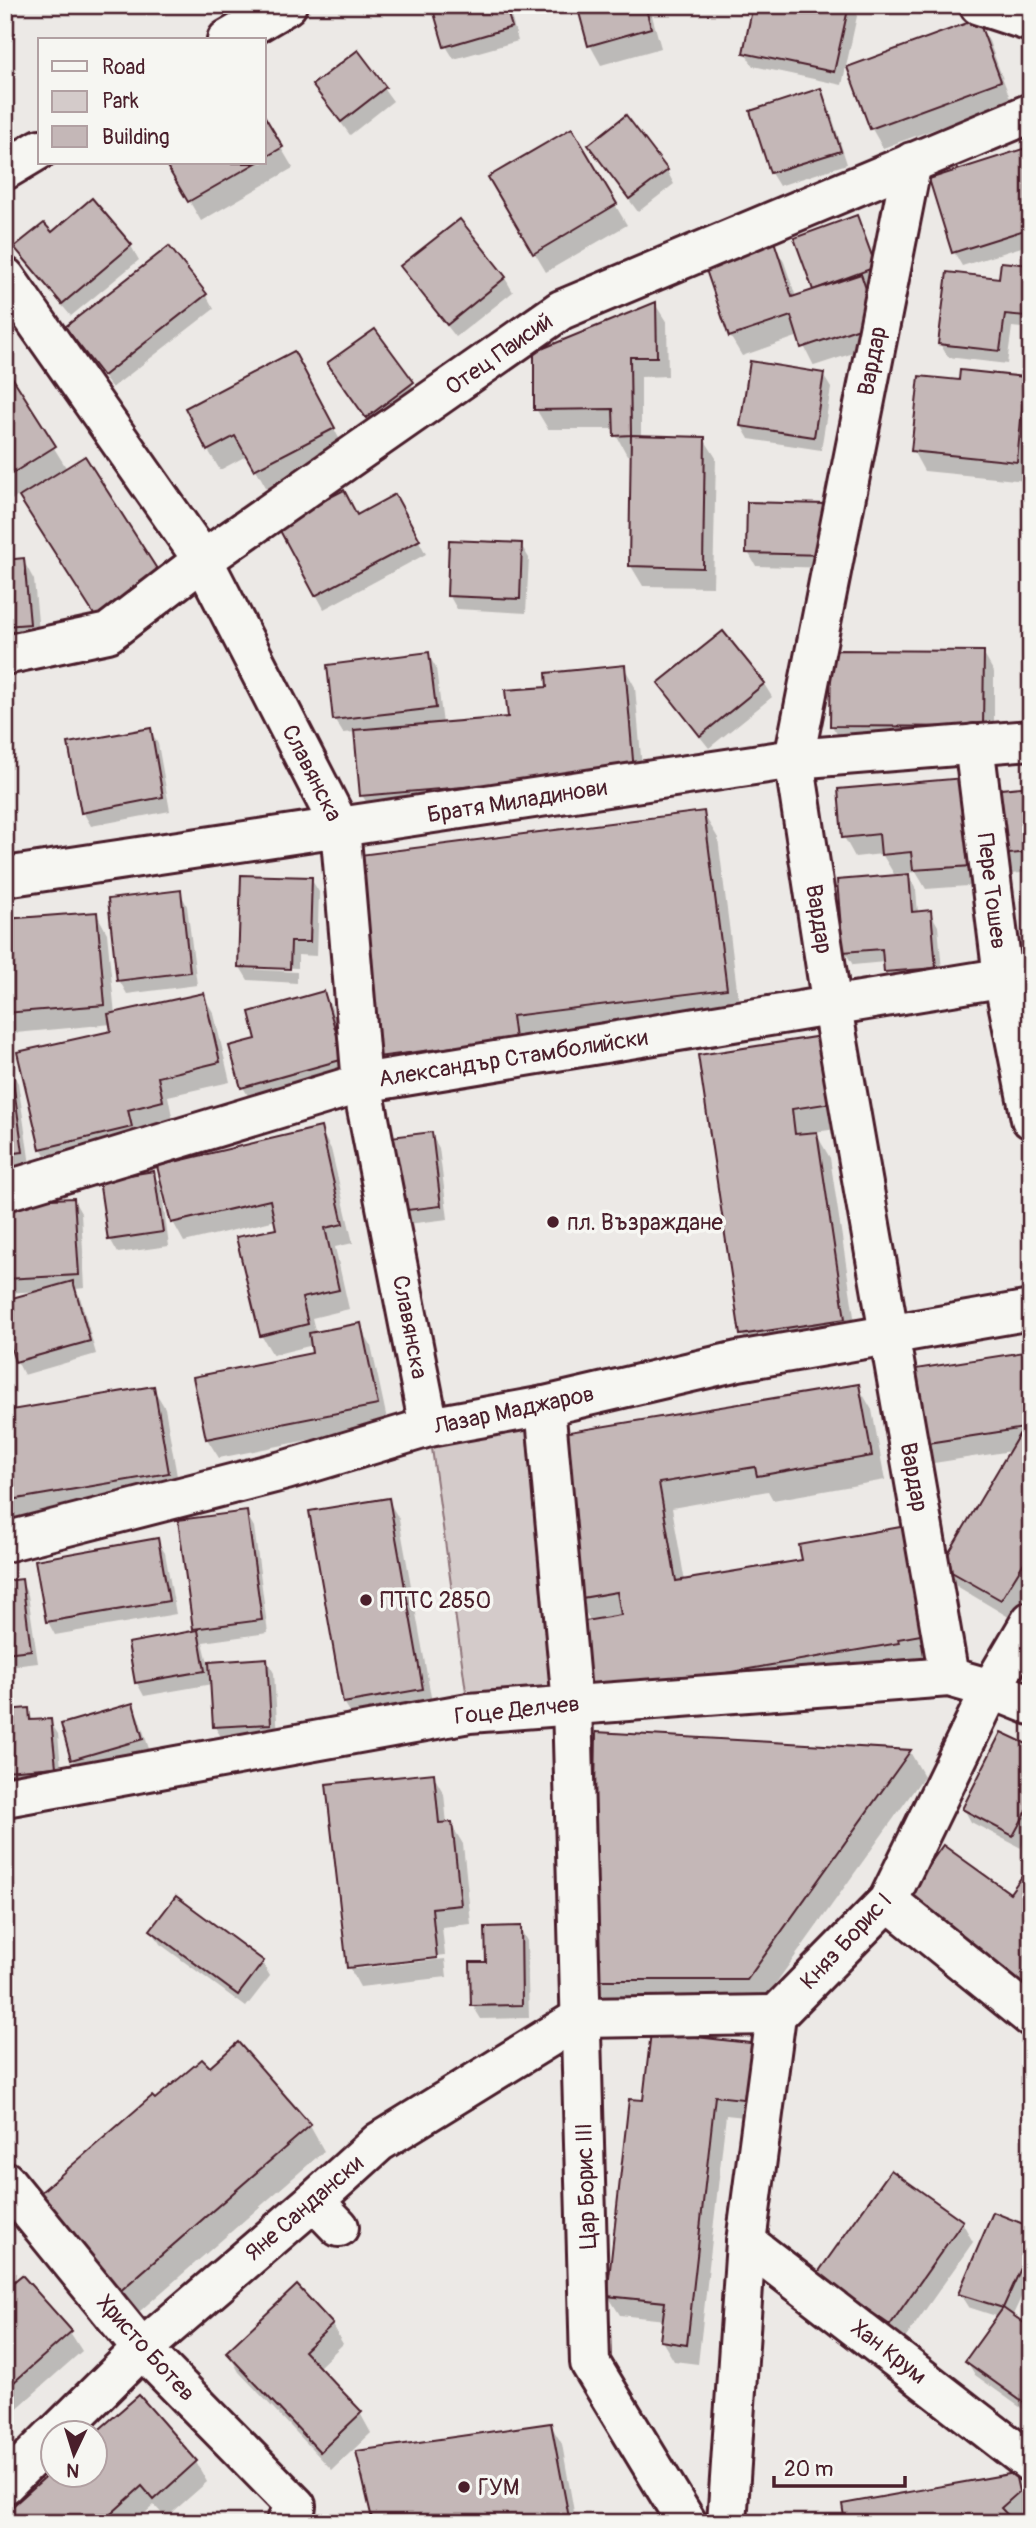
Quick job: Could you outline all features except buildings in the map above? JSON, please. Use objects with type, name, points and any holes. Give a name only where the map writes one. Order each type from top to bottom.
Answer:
[{"type":"street","points":[[979,5],[1031,22]]},
{"type":"street","points":[[231,38],[285,6]]},
{"type":"street","name":"Отец Паисий","points":[[5,655],[108,633],[203,560],[561,310],[1031,113]]},
{"type":"street","points":[[5,170],[38,150]]},
{"type":"street","name":"Вардар","points":[[912,162],[794,759],[832,1007],[949,1677]]},
{"type":"street","name":"Славянска","points":[[5,277],[203,560],[340,827],[362,1083],[429,1427]]},
{"type":"street","name":"Братя Миладинови","points":[[5,877],[794,759],[1031,740]]},
{"type":"street","name":"Пере Тошев","points":[[974,744],[1017,975],[1031,1119]]},
{"type":"street","name":"Александър Стамболийски","points":[[5,1191],[362,1083],[1017,975]]},
{"type":"street","name":"Лазар Маджаров","points":[[5,1542],[286,1470],[429,1427],[545,1406],[738,1361],[1031,1310]]},
{"type":"street","name":"Цар Борис III","points":[[545,1406],[572,1704],[590,2363],[687,2523]]},
{"type":"street","name":"Княз Борис I","points":[[776,2015],[888,1901],[991,1689],[1031,1620]]},
{"type":"street","name":"Гоце Делчев","points":[[5,1797],[469,1713],[949,1677],[991,1689],[1031,1705]]},
{"type":"street","points":[[888,1901],[1031,2017]]},
{"type":"street","points":[[580,2018],[776,2015],[746,2242],[727,2523]]},
{"type":"street","name":"Яне Сандански","points":[[69,2420],[142,2349],[327,2214],[379,2142],[580,2018]]},
{"type":"street","name":"Христо Ботев","points":[[5,2181],[142,2349],[291,2514]]},
{"type":"street","name":"Хан Крум","points":[[746,2242],[1031,2463]]},
{"type":"street","name":"Яне Сандански","points":[[5,2484],[38,2451]]},
{"type":"green space","points":[[545,1406],[572,1704],[469,1713],[429,1427]]},
{"type":"place","name":"пл. Възраждане","points":[[553,1222]]},
{"type":"place","name":"ПТТС 2850","points":[[366,1600]]},
{"type":"place","name":"ГУМ","points":[[464,2487]]}]
